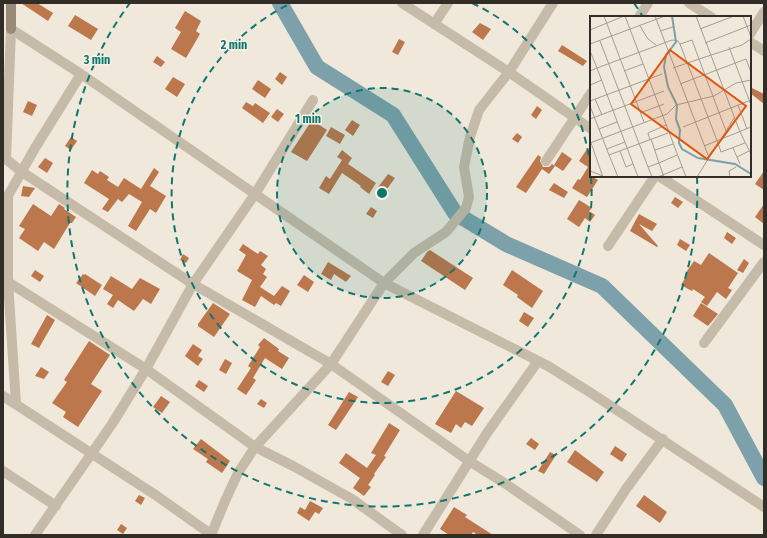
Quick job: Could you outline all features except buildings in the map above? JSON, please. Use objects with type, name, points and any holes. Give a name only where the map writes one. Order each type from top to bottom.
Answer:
[{"type":"street","points":[[11,3],[4,158],[22,172],[193,284],[331,364],[469,461],[506,484],[580,535]]},
{"type":"street","points":[[402,3],[509,72],[590,128]]},
{"type":"street","points":[[434,24],[448,3]]},
{"type":"street","points":[[3,396],[156,496],[212,535],[225,501],[238,474],[255,447],[331,364],[384,283],[414,253],[446,232],[466,208],[469,197],[464,167],[470,137],[479,110],[509,72],[553,3]]},
{"type":"street","points":[[640,16],[648,3]]},
{"type":"street","points":[[689,3],[709,16]]},
{"type":"street","points":[[751,32],[764,12]]},
{"type":"street","points":[[11,29],[81,74],[384,283],[538,361],[591,392],[764,507]]},
{"type":"street","points":[[751,43],[764,51]]},
{"type":"street","points":[[16,404],[8,282],[5,201],[35,148],[81,74]]},
{"type":"street","points":[[546,160],[590,95]]},
{"type":"street","points":[[35,535],[112,424],[146,369],[193,284],[255,194],[313,100]]},
{"type":"street","points":[[608,246],[654,177]]},
{"type":"street","points":[[661,177],[764,245]]},
{"type":"street","points":[[704,343],[764,262]]},
{"type":"street","points":[[8,282],[146,369],[255,447],[293,466],[352,499],[402,535]]},
{"type":"street","points":[[423,535],[487,433],[538,361]]},
{"type":"street","points":[[596,535],[626,489],[663,440]]},
{"type":"street","points":[[3,471],[56,506]]},
{"type":"waterway","points":[[280,3],[317,67],[393,115],[455,213],[506,244],[602,286],[725,405],[764,478]]}]
